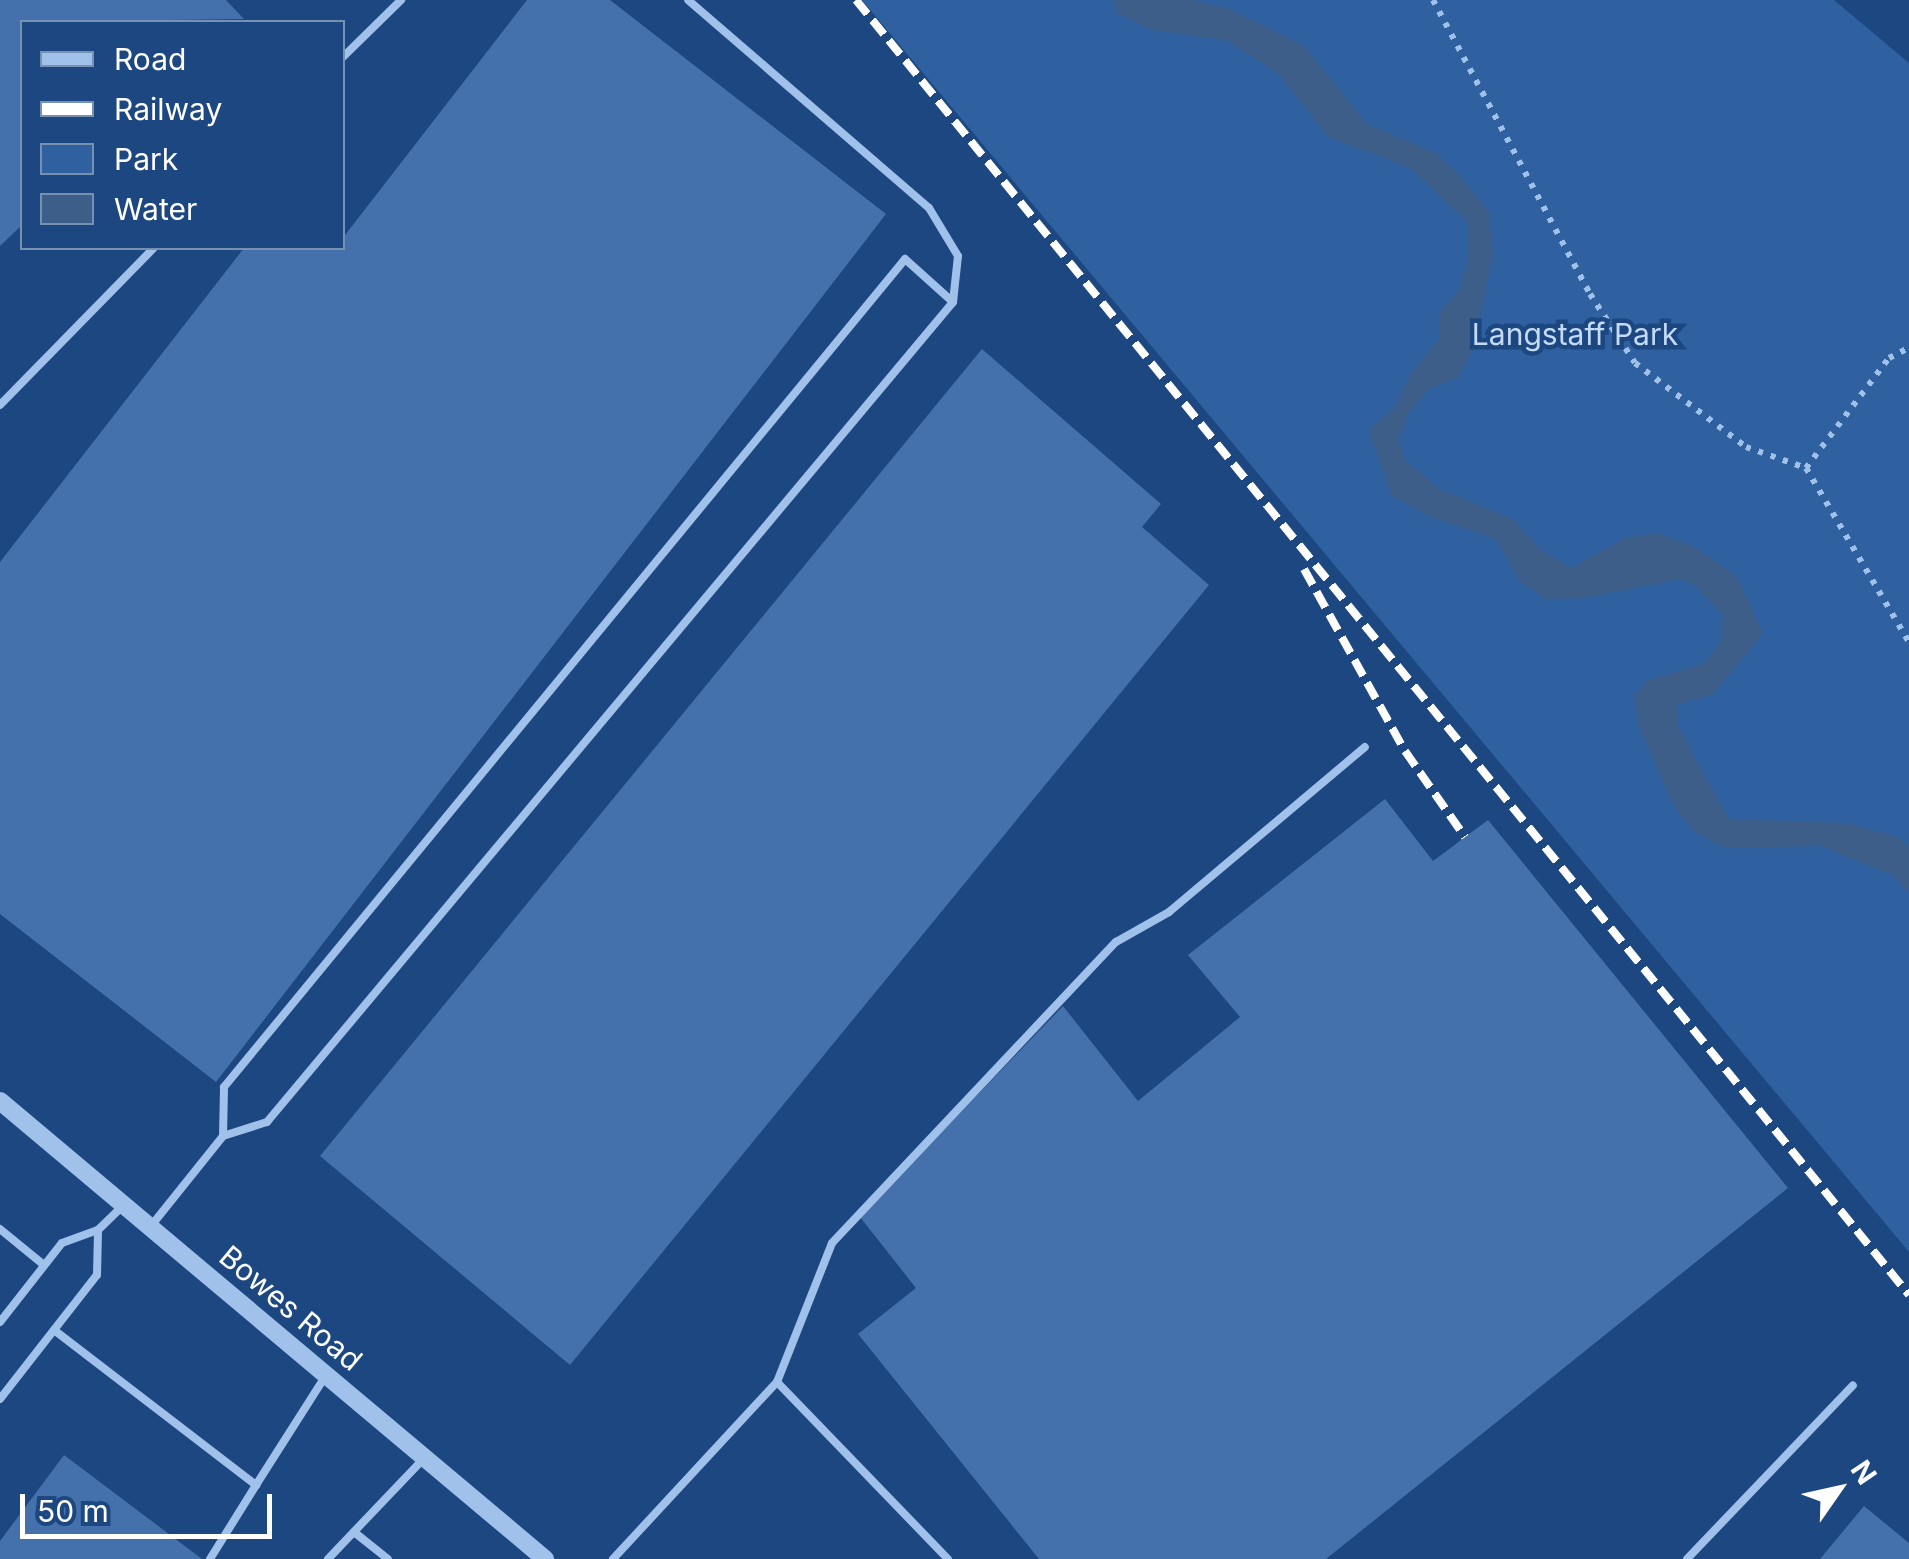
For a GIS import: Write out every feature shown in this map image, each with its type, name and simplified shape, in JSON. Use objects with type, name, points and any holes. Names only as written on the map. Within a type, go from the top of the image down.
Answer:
[{"type":"street","name":"Bowes Road","points":[[0,1100],[545,1559]]},
{"type":"lane","points":[[345,55],[401,0]]},
{"type":"lane","points":[[150,1226],[223,1136],[267,1122],[953,302],[958,256],[929,208],[688,0]]},
{"type":"lane","points":[[0,405],[152,250]]},
{"type":"lane","points":[[223,1136],[224,1087],[905,259],[953,302]]},
{"type":"lane","points":[[613,1559],[777,1382],[832,1243],[1116,942],[1168,912],[1365,747]]},
{"type":"lane","points":[[0,1322],[62,1243],[98,1230],[124,1205]]},
{"type":"lane","points":[[0,1229],[44,1266]]},
{"type":"lane","points":[[0,1398],[97,1275],[98,1230]]},
{"type":"lane","points":[[54,1330],[256,1485]]},
{"type":"lane","points":[[210,1559],[326,1375]]},
{"type":"lane","points":[[777,1382],[948,1559]]},
{"type":"lane","points":[[1687,1559],[1853,1385]]},
{"type":"lane","points":[[328,1559],[425,1458]]},
{"type":"lane","points":[[354,1532],[388,1559]]},
{"type":"path","points":[[1433,0],[1590,294],[1635,363],[1746,448],[1806,468],[1909,642]]},
{"type":"path","points":[[1806,468],[1889,358],[1909,348]]},
{"type":"green space","name":"Langstaff Park","points":[[862,0],[1834,0],[1909,63],[1909,1252]]},
{"type":"water","points":[[1113,0],[1193,0],[1227,8],[1304,46],[1367,124],[1436,153],[1456,172],[1489,212],[1493,254],[1473,350],[1457,378],[1429,389],[1408,414],[1399,440],[1405,460],[1438,488],[1511,518],[1540,549],[1571,568],[1625,538],[1657,533],[1693,546],[1737,577],[1763,633],[1712,695],[1676,705],[1678,725],[1696,760],[1729,819],[1846,823],[1898,837],[1909,847],[1909,892],[1894,876],[1821,846],[1725,848],[1696,833],[1675,808],[1639,727],[1634,696],[1648,680],[1703,664],[1720,643],[1723,615],[1694,585],[1680,579],[1585,598],[1546,599],[1520,581],[1496,539],[1430,517],[1391,495],[1369,430],[1395,407],[1411,373],[1440,338],[1440,312],[1459,291],[1467,264],[1467,222],[1412,169],[1329,137],[1280,76],[1258,60],[1225,40],[1151,30],[1118,13]]},
{"type":"building","points":[[0,0],[226,0],[244,19],[20,20],[20,227],[0,246]]},
{"type":"building","points":[[527,0],[610,0],[886,214],[216,1082],[0,914],[0,562],[242,250],[345,250],[345,235]]},
{"type":"building","points":[[982,349],[1161,504],[1142,527],[1209,585],[570,1365],[320,1156]]},
{"type":"building","points":[[1385,799],[1433,861],[1488,820],[1788,1188],[1326,1559],[1039,1559],[858,1334],[916,1288],[860,1217],[1063,1006],[1138,1101],[1240,1017],[1188,955]]},
{"type":"building","points":[[64,1455],[202,1559],[0,1559],[0,1541]]},
{"type":"building","points":[[1864,1506],[1909,1543],[1909,1559],[1820,1559]]},
{"type":"railway","points":[[856,0],[1909,1295]]},
{"type":"railway","points":[[1304,569],[1405,751],[1465,837]]}]
